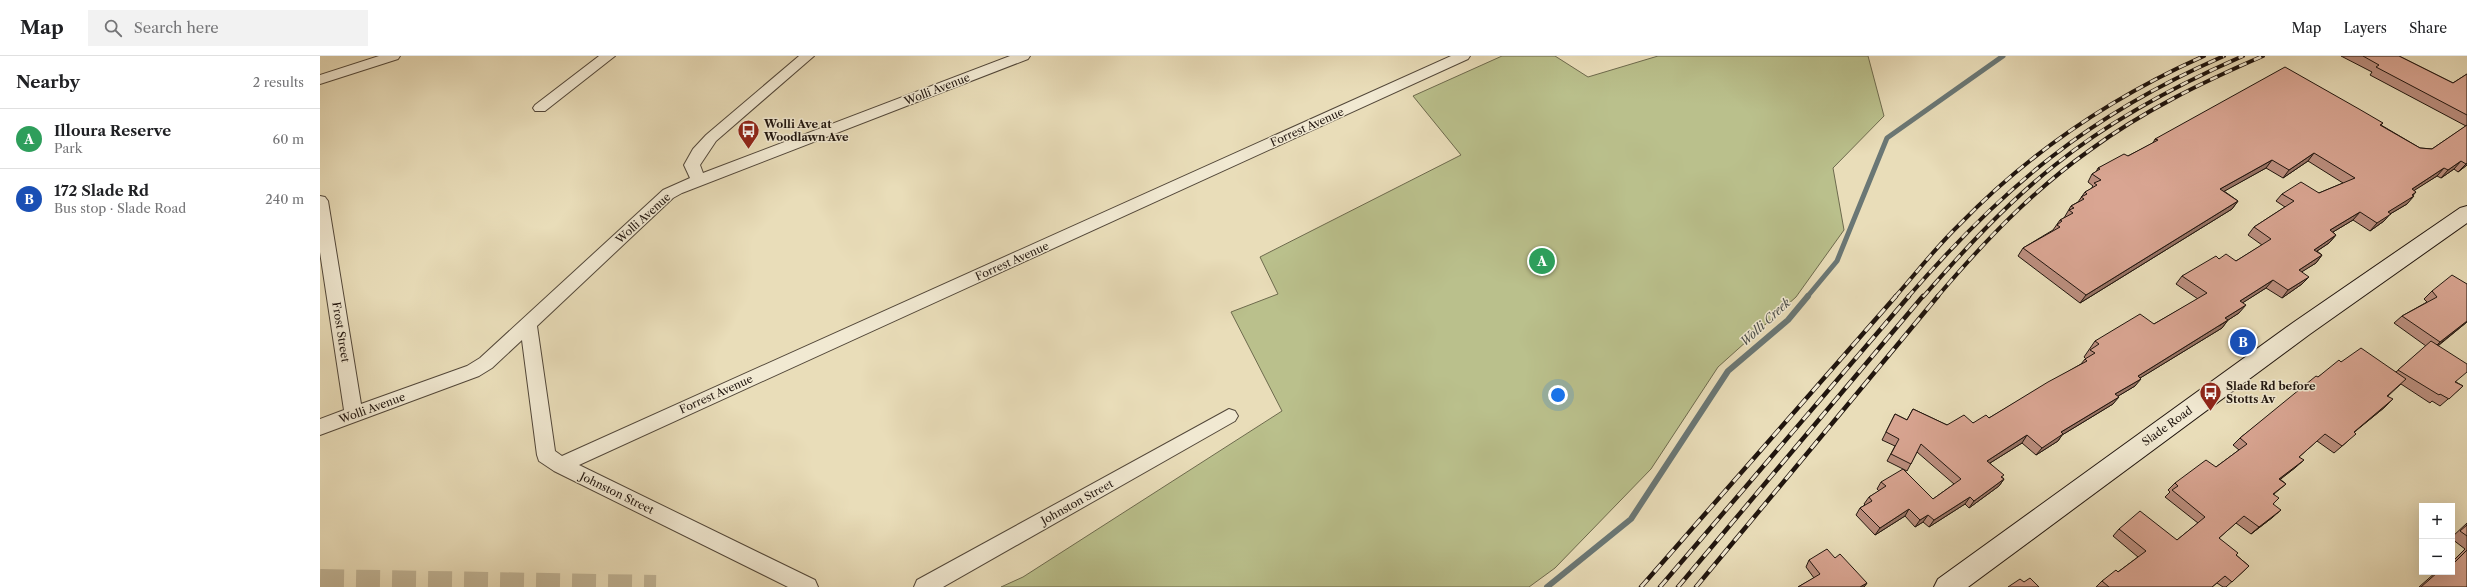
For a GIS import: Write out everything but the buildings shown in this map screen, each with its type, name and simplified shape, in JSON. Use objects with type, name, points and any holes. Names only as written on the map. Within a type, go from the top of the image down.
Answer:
[{"type":"main road","name":"Slade Road","points":[[1947,587],[2302,328],[2467,213]]},
{"type":"street","points":[[320,80],[393,56]]},
{"type":"street","points":[[540,108],[608,56]]},
{"type":"street","points":[[698,180],[692,165],[698,153],[711,138],[807,56]]},
{"type":"street","name":"Wolli Avenue","points":[[320,427],[473,371],[496,355],[528,323],[668,194],[698,180],[1023,56]]},
{"type":"street","name":"Forrest Avenue","points":[[561,465],[1463,56]]},
{"type":"street","name":"Frost Street","points":[[320,201],[354,414]]},
{"type":"street","name":"Johnston Street","points":[[528,323],[546,454],[561,465],[808,587]]},
{"type":"street","name":"Johnston Street","points":[[924,587],[1229,416]]},
{"type":"green space","points":[[1502,56],[1555,56],[1588,77],[1658,56],[1868,56],[1884,116],[1833,168],[1844,230],[1796,297],[1718,367],[1651,469],[1555,568],[1529,587],[1001,587],[1023,577],[1282,411],[1231,312],[1278,294],[1260,257],[1461,155],[1413,96]]},
{"type":"waterway","name":"Wolli Creek","points":[[1807,297],[1837,261],[1887,138],[2003,56]]},
{"type":"waterway","name":"Wolli Creek","points":[[1547,587],[1631,519],[1728,371],[1788,320],[1808,296]]},
{"type":"tunnel","points":[[320,581],[656,587]]},
{"type":"railway","points":[[1895,297],[1935,250],[1960,224],[2015,173],[2044,150],[2074,128],[2137,89],[2204,56]]},
{"type":"railway","points":[[1908,297],[1979,221],[2051,157],[2090,129],[2131,103],[2224,56]]},
{"type":"railway","points":[[1923,297],[1970,245],[2019,195],[2077,148],[2146,104],[2243,56]]},
{"type":"railway","points":[[1937,297],[1972,257],[2028,200],[2090,150],[2110,136],[2174,98],[2263,56]]},
{"type":"railway","points":[[1641,587],[1896,296]]},
{"type":"railway","points":[[1660,587],[1909,296]]},
{"type":"railway","points":[[1678,587],[1923,296]]},
{"type":"railway","points":[[1696,587],[1938,296]]},
{"type":"place","name":"Wolli Ave at Woodlawn Ave","points":[[748,150]]},
{"type":"place","name":"Illoura Reserve","points":[[1542,261]]},
{"type":"place","name":"172 Slade Rd","points":[[2243,342]]},
{"type":"place","name":"Slade Rd before Stotts Av","points":[[2211,412]]}]
